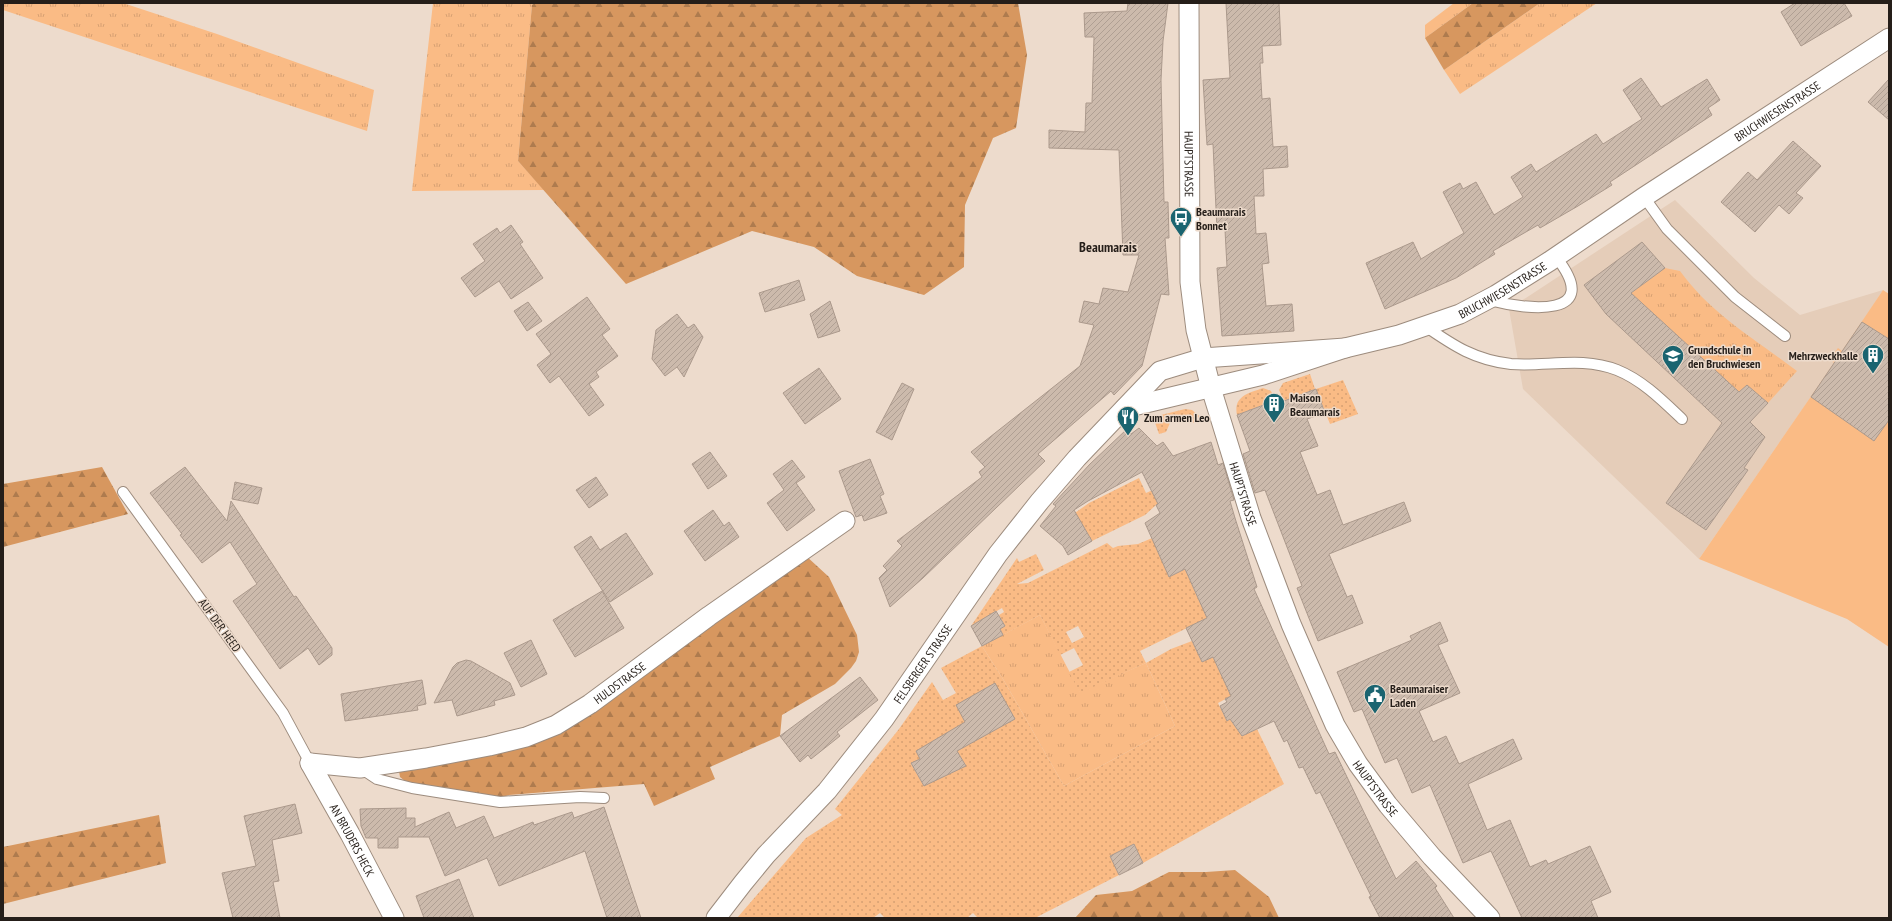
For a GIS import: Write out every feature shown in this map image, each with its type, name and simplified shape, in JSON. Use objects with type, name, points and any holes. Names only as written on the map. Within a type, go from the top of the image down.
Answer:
[{"type":"street","name":"HAUPTSTRASSE","points":[[1188,3],[1190,282],[1196,330],[1203,358],[1251,518],[1291,624],[1336,725],[1358,764],[1388,805],[1432,857],[1490,918]]},
{"type":"street","name":"BRUCHWIESENSTRASSE","points":[[1211,388],[1263,375],[1345,348],[1425,326],[1460,314],[1488,299],[1556,257],[1644,197],[1889,38]]},
{"type":"street","name":"BRUCHWIESENSTRASSE","points":[[1203,358],[1345,348]]},
{"type":"street","name":"FELSBERGER STRASSE","points":[[716,918],[743,883],[827,791],[884,719],[998,554],[1040,501],[1077,458],[1160,371],[1203,358]]},
{"type":"street","points":[[1125,408],[1211,388]]},
{"type":"street","name":"HULDSTRASSE","points":[[310,763],[360,768],[489,746],[526,737],[556,724],[590,704],[709,616],[845,521]]},
{"type":"street","name":"AN BRUDERS HECK","points":[[310,763],[350,834],[394,918]]},
{"type":"lane","points":[[1644,197],[1667,229],[1735,297],[1786,336]]},
{"type":"lane","points":[[1488,299],[1508,304],[1542,308],[1556,306],[1566,301],[1572,294],[1572,281],[1556,257]]},
{"type":"lane","points":[[1425,326],[1459,349],[1490,360],[1512,364],[1582,362],[1616,370],[1652,390],[1682,420]]},
{"type":"lane","name":"AUF DER HEED","points":[[123,492],[283,714],[310,763]]},
{"type":"lane","name":"HULDSTRASSE","points":[[360,768],[377,779],[406,786],[500,802],[580,797],[604,798]]},
{"type":"shaded area","name":"Grundschule in den Bruchwiesen","points":[[1675,200],[1754,278],[1800,315],[1883,290],[1843,351],[1830,360],[1835,362],[1699,559],[1523,389],[1509,309]]},
{"type":"green space","points":[[3,3],[123,3],[217,34],[374,90],[367,131],[3,10]]},
{"type":"green space","points":[[433,3],[535,3],[532,5],[518,161],[544,190],[412,191]]},
{"type":"green space","points":[[535,3],[1018,3],[1027,55],[1016,128],[993,138],[965,205],[964,267],[924,295],[857,276],[814,247],[752,231],[626,284],[518,161],[532,5]]},
{"type":"green space","points":[[1454,3],[1473,3],[1425,38],[1425,25]]},
{"type":"green space","points":[[1473,3],[1540,3],[1444,70],[1425,38]]},
{"type":"green space","points":[[1540,3],[1597,3],[1460,94],[1444,70]]},
{"type":"green space","points":[[1665,268],[1680,271],[1705,300],[1734,325],[1797,371],[1768,403],[1747,385],[1739,392],[1631,293]]},
{"type":"green space","points":[[1883,290],[1889,294],[1889,647],[1847,619],[1699,559],[1834,363],[1830,359],[1838,348],[1842,351]]},
{"type":"green space","points":[[1310,374],[1315,389],[1284,401],[1279,390],[1283,383]]},
{"type":"green space","points":[[1343,380],[1358,414],[1330,424],[1316,389]]},
{"type":"green space","points":[[1263,388],[1271,391],[1275,400],[1237,415],[1237,403],[1240,399],[1243,396]]},
{"type":"green space","points":[[1185,409],[1192,410],[1204,420],[1194,423],[1182,417],[1170,423],[1166,432],[1159,434],[1153,417]]},
{"type":"green space","points":[[102,467],[128,514],[3,547],[3,484]]},
{"type":"green space","points":[[1139,478],[1146,493],[1155,489],[1161,502],[1145,515],[1092,541],[1078,518],[1072,515],[1089,503]]},
{"type":"green space","points":[[1164,533],[1161,558],[1169,577],[1185,569],[1201,605],[1227,596],[1232,606],[1140,651],[1146,663],[1080,693],[1069,672],[1083,665],[1074,648],[1060,655],[1040,615],[1003,635],[1000,629],[1005,626],[999,615],[1004,612],[1002,608],[971,626],[1017,558],[1019,562],[1036,554],[1044,570],[1017,584],[1028,583],[1107,543],[1113,548],[1138,544]],"holes":[[[1078,626],[1084,637],[1072,643],[1066,632]]]},
{"type":"green space","points":[[805,555],[829,577],[857,635],[859,652],[856,661],[835,684],[782,715],[780,736],[710,767],[715,779],[654,806],[644,784],[509,795],[500,798],[406,782],[400,777],[399,771],[529,744]]},
{"type":"green space","points":[[1040,615],[1080,692],[1146,663],[1175,726],[1064,786],[1003,679],[982,646]]},
{"type":"green space","points":[[1192,641],[1202,662],[1213,657],[1222,677],[1230,685],[1235,694],[1218,703],[1227,721],[1230,719],[1242,736],[1257,729],[1284,784],[1143,863],[1134,844],[1110,856],[1119,875],[1035,918],[978,918],[973,913],[967,918],[885,918],[880,913],[873,918],[737,918],[806,838],[842,815],[835,809],[899,729],[932,682],[943,700],[956,693],[941,668],[982,646],[1003,679],[1064,786],[1175,726],[1146,663],[1171,649]],"holes":[[[946,734],[924,786],[911,764],[920,759],[916,751]]]},
{"type":"green space","points":[[159,815],[166,863],[3,904],[3,847]]},
{"type":"green space","points":[[1235,870],[1269,897],[1279,918],[1075,918],[1096,895],[1132,891],[1169,872]]},
{"type":"building","points":[[1128,3],[1168,3],[1163,41],[1161,80],[1164,202],[1168,202],[1169,238],[1165,238],[1169,295],[1161,294],[1142,366],[1114,395],[1111,391],[1038,454],[1045,461],[923,578],[890,607],[879,578],[887,570],[883,566],[902,546],[897,541],[982,477],[979,472],[985,467],[971,452],[1080,366],[1094,325],[1079,322],[1084,301],[1099,304],[1103,288],[1128,292],[1139,255],[1123,255],[1119,150],[1049,148],[1049,130],[1085,132],[1086,103],[1092,103],[1094,37],[1085,37],[1084,13],[1127,11]]},
{"type":"building","points":[[1226,3],[1279,3],[1281,45],[1262,46],[1263,63],[1260,63],[1262,99],[1270,98],[1273,147],[1287,146],[1288,167],[1263,169],[1264,196],[1254,196],[1256,234],[1266,233],[1269,263],[1262,264],[1266,306],[1292,304],[1294,331],[1222,336],[1217,268],[1227,267],[1225,230],[1217,230],[1213,144],[1207,145],[1203,80],[1230,78]]},
{"type":"building","points":[[1795,3],[1844,3],[1852,16],[1801,46],[1781,12]]},
{"type":"building","points":[[1641,78],[1661,107],[1707,79],[1720,100],[1708,108],[1712,115],[1610,182],[1612,185],[1540,228],[1538,225],[1493,251],[1495,254],[1456,278],[1385,309],[1366,263],[1413,242],[1421,259],[1464,233],[1443,192],[1460,183],[1463,189],[1476,182],[1494,215],[1523,197],[1511,177],[1531,164],[1536,172],[1596,134],[1603,144],[1642,119],[1623,90]]},
{"type":"building","points":[[1889,79],[1889,120],[1868,102]]},
{"type":"building","points":[[1793,141],[1821,166],[1796,193],[1803,198],[1789,214],[1779,205],[1755,232],[1721,202],[1748,172],[1757,180]]},
{"type":"building","points":[[511,225],[523,242],[520,244],[543,278],[511,299],[499,281],[475,297],[461,278],[485,261],[473,244],[497,228],[500,233]]},
{"type":"building","points":[[1642,242],[1665,268],[1631,293],[1739,392],[1747,385],[1768,403],[1750,422],[1765,437],[1744,468],[1748,470],[1706,530],[1666,503],[1722,423],[1606,314],[1584,285]]},
{"type":"building","points":[[799,280],[805,300],[765,312],[759,293]]},
{"type":"building","points":[[587,297],[610,329],[602,335],[618,356],[596,372],[599,377],[589,384],[604,405],[589,416],[559,376],[550,383],[537,365],[551,354],[536,334]]},
{"type":"building","points":[[830,301],[840,331],[818,338],[810,314]]},
{"type":"building","points":[[528,302],[542,321],[527,331],[514,311]]},
{"type":"building","points":[[677,314],[688,328],[694,324],[703,337],[684,377],[677,367],[665,376],[652,359],[656,330]]},
{"type":"building","points":[[1862,322],[1889,339],[1889,420],[1874,441],[1811,397]]},
{"type":"building","points":[[819,368],[841,399],[805,424],[783,393]]},
{"type":"building","points":[[902,383],[914,389],[892,440],[876,432]]},
{"type":"building","points":[[1316,389],[1325,413],[1307,419],[1318,446],[1300,452],[1317,495],[1330,490],[1343,525],[1404,502],[1411,521],[1329,554],[1347,597],[1352,595],[1363,623],[1318,641],[1297,588],[1302,586],[1265,490],[1255,493],[1243,454],[1250,451],[1237,415],[1282,398],[1284,401]]},
{"type":"building","points":[[1139,428],[1157,446],[1163,442],[1173,456],[1211,442],[1218,465],[1223,463],[1234,500],[1230,501],[1257,587],[1254,589],[1329,754],[1335,752],[1396,879],[1416,861],[1437,886],[1435,888],[1454,918],[1380,918],[1369,897],[1371,896],[1320,792],[1316,794],[1303,767],[1299,768],[1287,740],[1284,742],[1274,721],[1242,736],[1230,719],[1227,721],[1220,706],[1227,702],[1225,699],[1231,696],[1213,657],[1202,662],[1186,628],[1207,618],[1185,569],[1169,577],[1145,523],[1160,513],[1156,505],[1158,504],[1142,472],[1074,510],[1092,541],[1068,555],[1063,546],[1040,526],[1056,506],[1053,504],[1090,464],[1127,429],[1131,434]]},
{"type":"building","points":[[710,452],[727,476],[708,489],[692,464]]},
{"type":"building","points":[[870,459],[884,494],[880,496],[887,513],[864,521],[862,515],[856,517],[839,471]]},
{"type":"building","points":[[792,460],[805,477],[796,483],[815,510],[787,531],[767,503],[784,490],[773,474]]},
{"type":"building","points":[[185,467],[227,521],[231,501],[294,597],[296,596],[332,648],[332,655],[319,665],[308,648],[280,669],[233,601],[257,584],[230,542],[202,563],[180,535],[182,534],[150,493]]},
{"type":"building","points":[[596,477],[608,495],[589,508],[576,490]]},
{"type":"building","points":[[235,482],[262,488],[258,504],[232,499]]},
{"type":"building","points":[[713,510],[724,526],[729,522],[739,537],[705,561],[684,531]]},
{"type":"building","points":[[626,533],[653,574],[610,602],[574,547],[591,536],[600,550]]},
{"type":"building","points":[[602,591],[624,628],[575,657],[553,620]]},
{"type":"building","points":[[996,611],[1005,626],[1000,629],[1003,635],[982,646],[971,626]]},
{"type":"building","points":[[1440,622],[1448,641],[1438,645],[1460,693],[1419,711],[1433,742],[1446,736],[1459,764],[1513,739],[1522,759],[1468,784],[1487,830],[1510,820],[1530,867],[1546,860],[1548,864],[1590,846],[1611,892],[1591,901],[1598,918],[1522,918],[1491,851],[1463,863],[1430,785],[1412,793],[1397,758],[1385,763],[1362,709],[1354,712],[1337,672],[1412,640],[1410,636]]},
{"type":"building","points":[[531,640],[547,674],[521,687],[504,653]]},
{"type":"building","points":[[466,660],[471,661],[510,683],[515,695],[494,701],[495,705],[457,716],[452,700],[434,703],[453,667],[457,663]]},
{"type":"building","points":[[860,677],[878,700],[837,732],[840,736],[811,759],[808,755],[800,762],[780,736]]},
{"type":"building","points":[[422,680],[426,704],[417,706],[418,710],[345,721],[341,694]]},
{"type":"building","points":[[995,683],[1015,719],[957,751],[966,766],[924,786],[911,763],[920,759],[916,751],[965,722],[956,705]]},
{"type":"building","points":[[295,804],[302,833],[272,840],[279,881],[273,882],[280,918],[233,918],[222,873],[256,866],[244,816]]},
{"type":"building","points":[[604,807],[641,918],[607,918],[585,851],[499,886],[487,858],[445,876],[429,837],[398,837],[398,848],[378,848],[378,838],[366,838],[361,826],[360,809],[406,808],[406,818],[415,818],[415,827],[449,812],[456,828],[484,816],[494,838],[533,822],[534,825],[572,812],[574,818]]},
{"type":"building","points":[[1134,844],[1143,863],[1119,875],[1110,856]]},
{"type":"building","points":[[459,879],[474,918],[424,918],[416,896]]},
{"type":"place","name":"Beaumarais Bonnet","points":[[1181,238]]},
{"type":"place","name":"Mehrzweckhalle","points":[[1873,374]]},
{"type":"place","name":"Grundschule in den Bruchwiesen","points":[[1673,376]]},
{"type":"place","name":"Maison Beaumarais","points":[[1274,424]]},
{"type":"place","name":"Zum armen Leo","points":[[1128,436]]},
{"type":"place","name":"Beaumaraiser Laden","points":[[1375,714]]},
{"type":"district","name":"Beaumarais","points":[[1108,247]]}]
